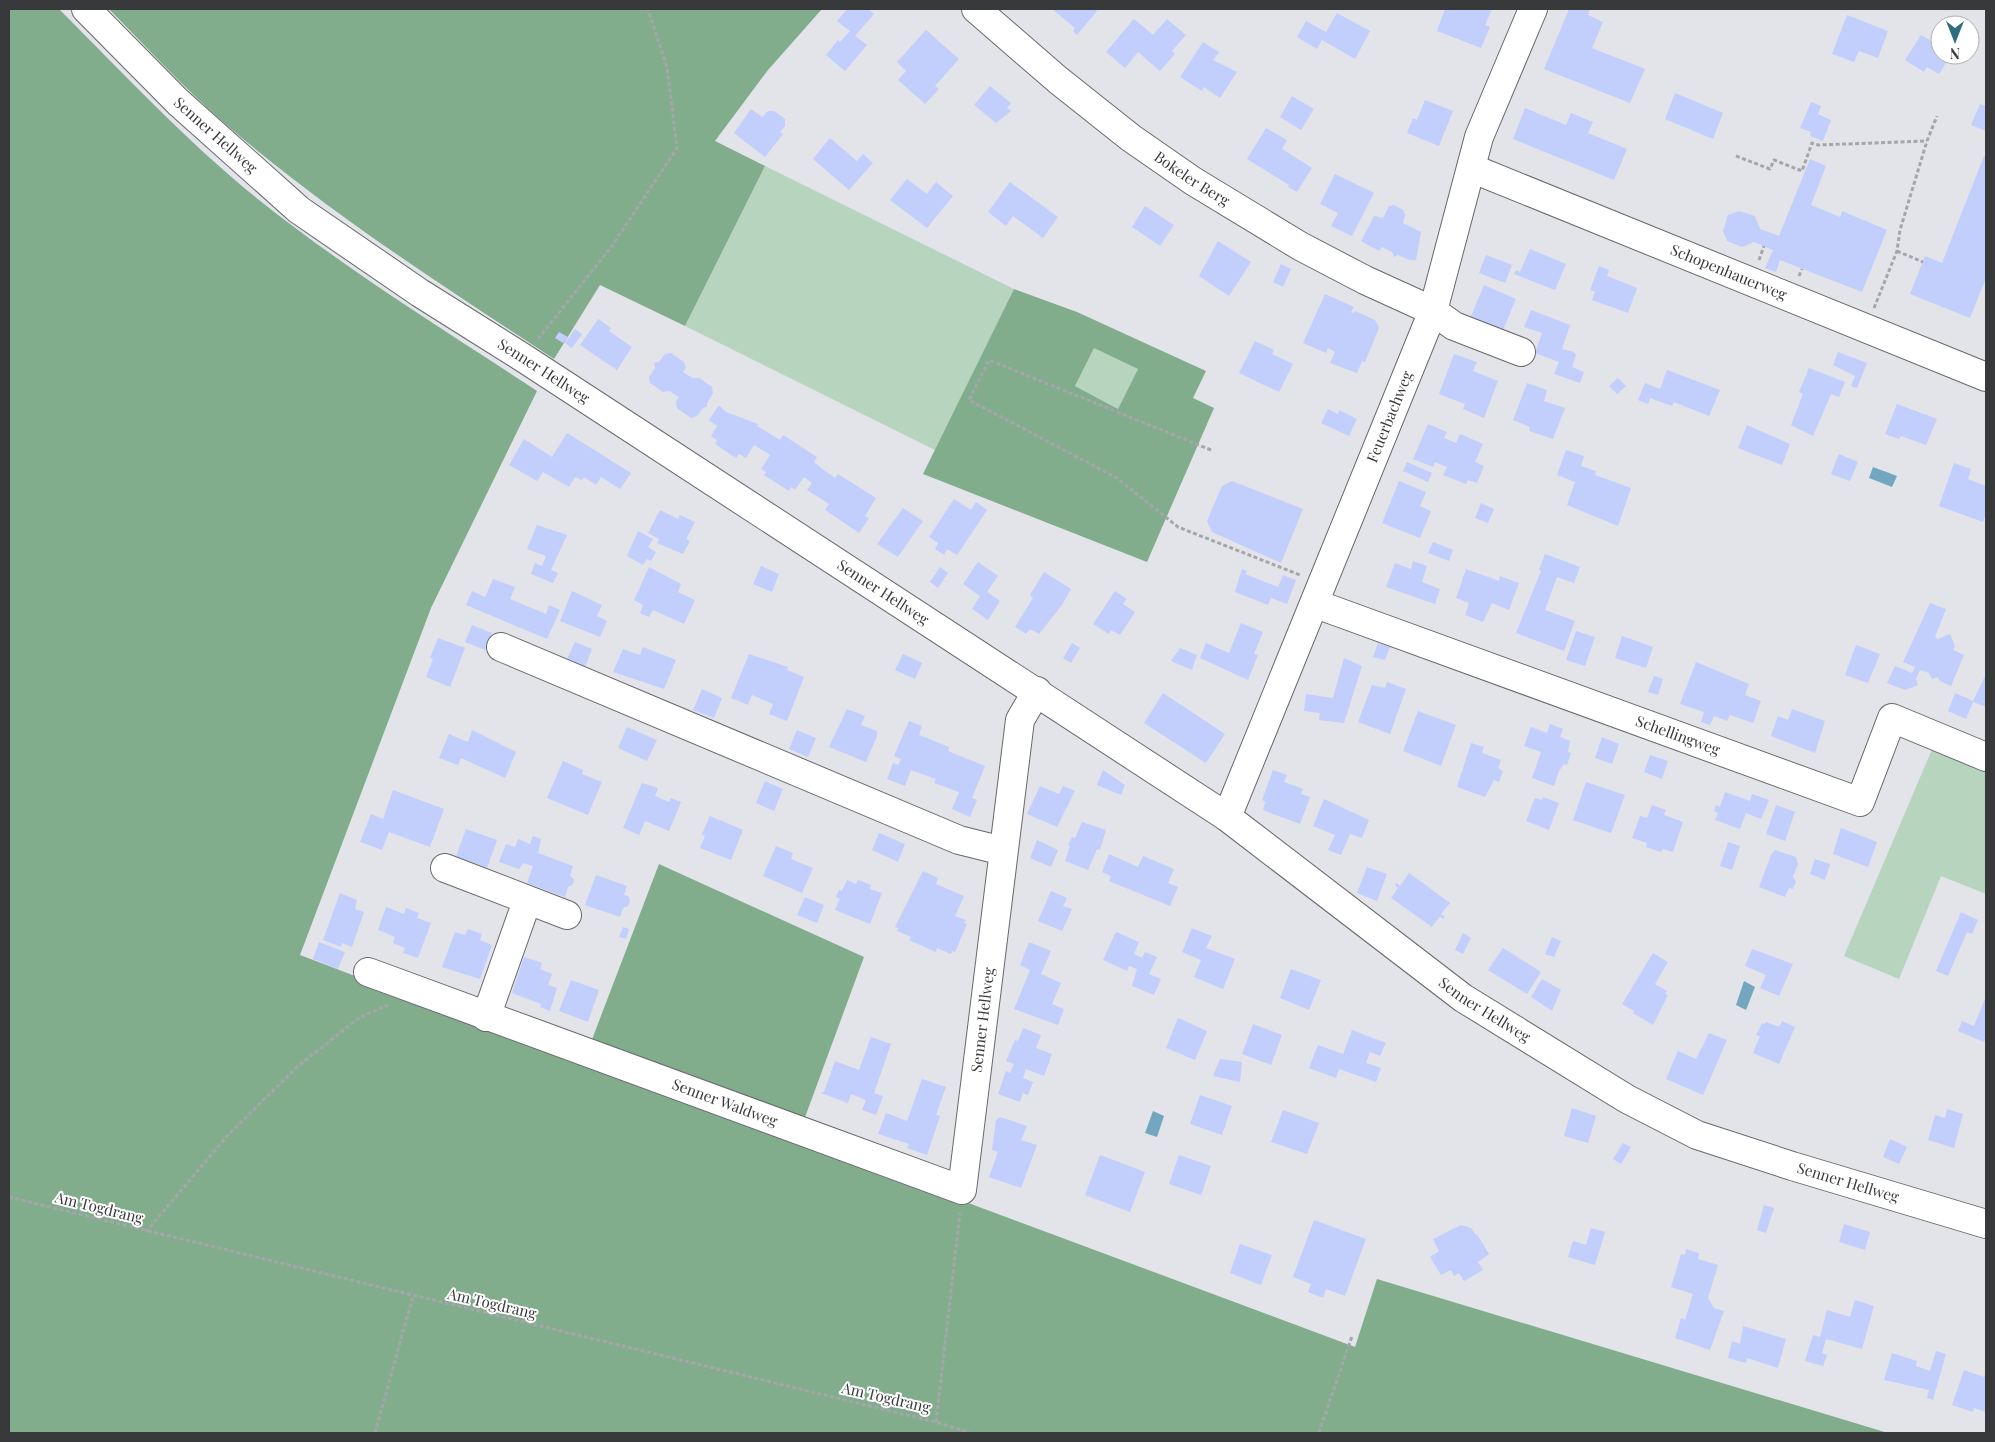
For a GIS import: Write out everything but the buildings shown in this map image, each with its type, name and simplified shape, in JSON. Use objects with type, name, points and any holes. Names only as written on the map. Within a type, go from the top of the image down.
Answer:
[{"type":"street","name":"Senner Hellweg","points":[[86,9],[178,102],[299,210],[420,293],[1037,691],[1227,817],[1463,998],[1627,1099],[1697,1135],[1792,1166],[1986,1224]]},
{"type":"street","name":"Bokeler Berg","points":[[976,9],[1007,38],[1065,86],[1132,138],[1193,181],[1300,246],[1365,280],[1434,311],[1454,326],[1521,352]]},
{"type":"street","name":"Feuerbachweg","points":[[1227,817],[1320,594],[1434,311],[1471,168],[1493,102],[1533,9]]},
{"type":"street","name":"Schopenhauerweg","points":[[1471,168],[1986,377]]},
{"type":"street","name":"Schellingweg","points":[[1320,594],[1860,802],[1892,718],[1986,757]]},
{"type":"street","points":[[501,647],[959,840],[1003,851]]},
{"type":"street","name":"Senner Hellweg","points":[[962,1190],[1020,720],[1037,691]]},
{"type":"street","points":[[445,868],[567,915]]},
{"type":"street","points":[[486,1017],[527,901]]},
{"type":"street","name":"Senner Waldweg","points":[[368,972],[486,1017],[962,1190]]},
{"type":"path","points":[[525,359],[546,325],[612,246],[677,148],[667,67],[648,9]]},
{"type":"path","points":[[1866,328],[1897,251],[1900,230],[1927,141],[1937,116]]},
{"type":"path","points":[[1736,156],[1770,169],[1774,160],[1803,172],[1812,142],[1818,145],[1927,141]]},
{"type":"path","points":[[1897,251],[1923,262]]},
{"type":"path","points":[[1211,450],[989,360],[970,400],[1117,478],[1178,527],[1320,594]]},
{"type":"path","points":[[146,1232],[227,1136],[297,1067],[360,1017],[420,992]]},
{"type":"path","points":[[936,1422],[962,1190]]},
{"type":"path","name":"Am Togdrang","points":[[9,1197],[146,1232],[246,1253],[413,1296],[936,1422],[970,1433]]},
{"type":"path","points":[[375,1433],[413,1296]]},
{"type":"path","points":[[1319,1433],[1352,1336]]},
{"type":"green space","points":[[9,9],[59,9],[181,131],[259,200],[326,251],[537,391],[431,608],[300,955],[583,1063],[659,864],[864,957],[797,1139],[1355,1347],[1377,1279],[1888,1433],[9,1433]]},
{"type":"green space","points":[[109,9],[822,9],[768,70],[715,141],[765,166],[685,326],[600,285],[554,359],[398,255],[322,201],[248,143],[211,112]]},
{"type":"green space","points":[[765,166],[1014,289],[935,450],[685,326]]},
{"type":"green space","points":[[1014,289],[1077,312],[1206,371],[1193,398],[1214,408],[1147,562],[923,474]],"holes":[[[1094,348],[1138,369],[1118,409],[1075,386]]]},
{"type":"green space","points":[[1094,347],[1138,369],[1118,409],[1075,386]]},
{"type":"green space","points":[[1933,747],[1986,769],[1986,894],[1941,876],[1899,979],[1844,956]]},
{"type":"water","points":[[1873,467],[1897,476],[1892,487],[1869,478]]},
{"type":"water","points":[[1744,981],[1755,987],[1746,1010],[1736,1005]]},
{"type":"water","points":[[1153,1111],[1164,1116],[1157,1137],[1145,1133]]}]
